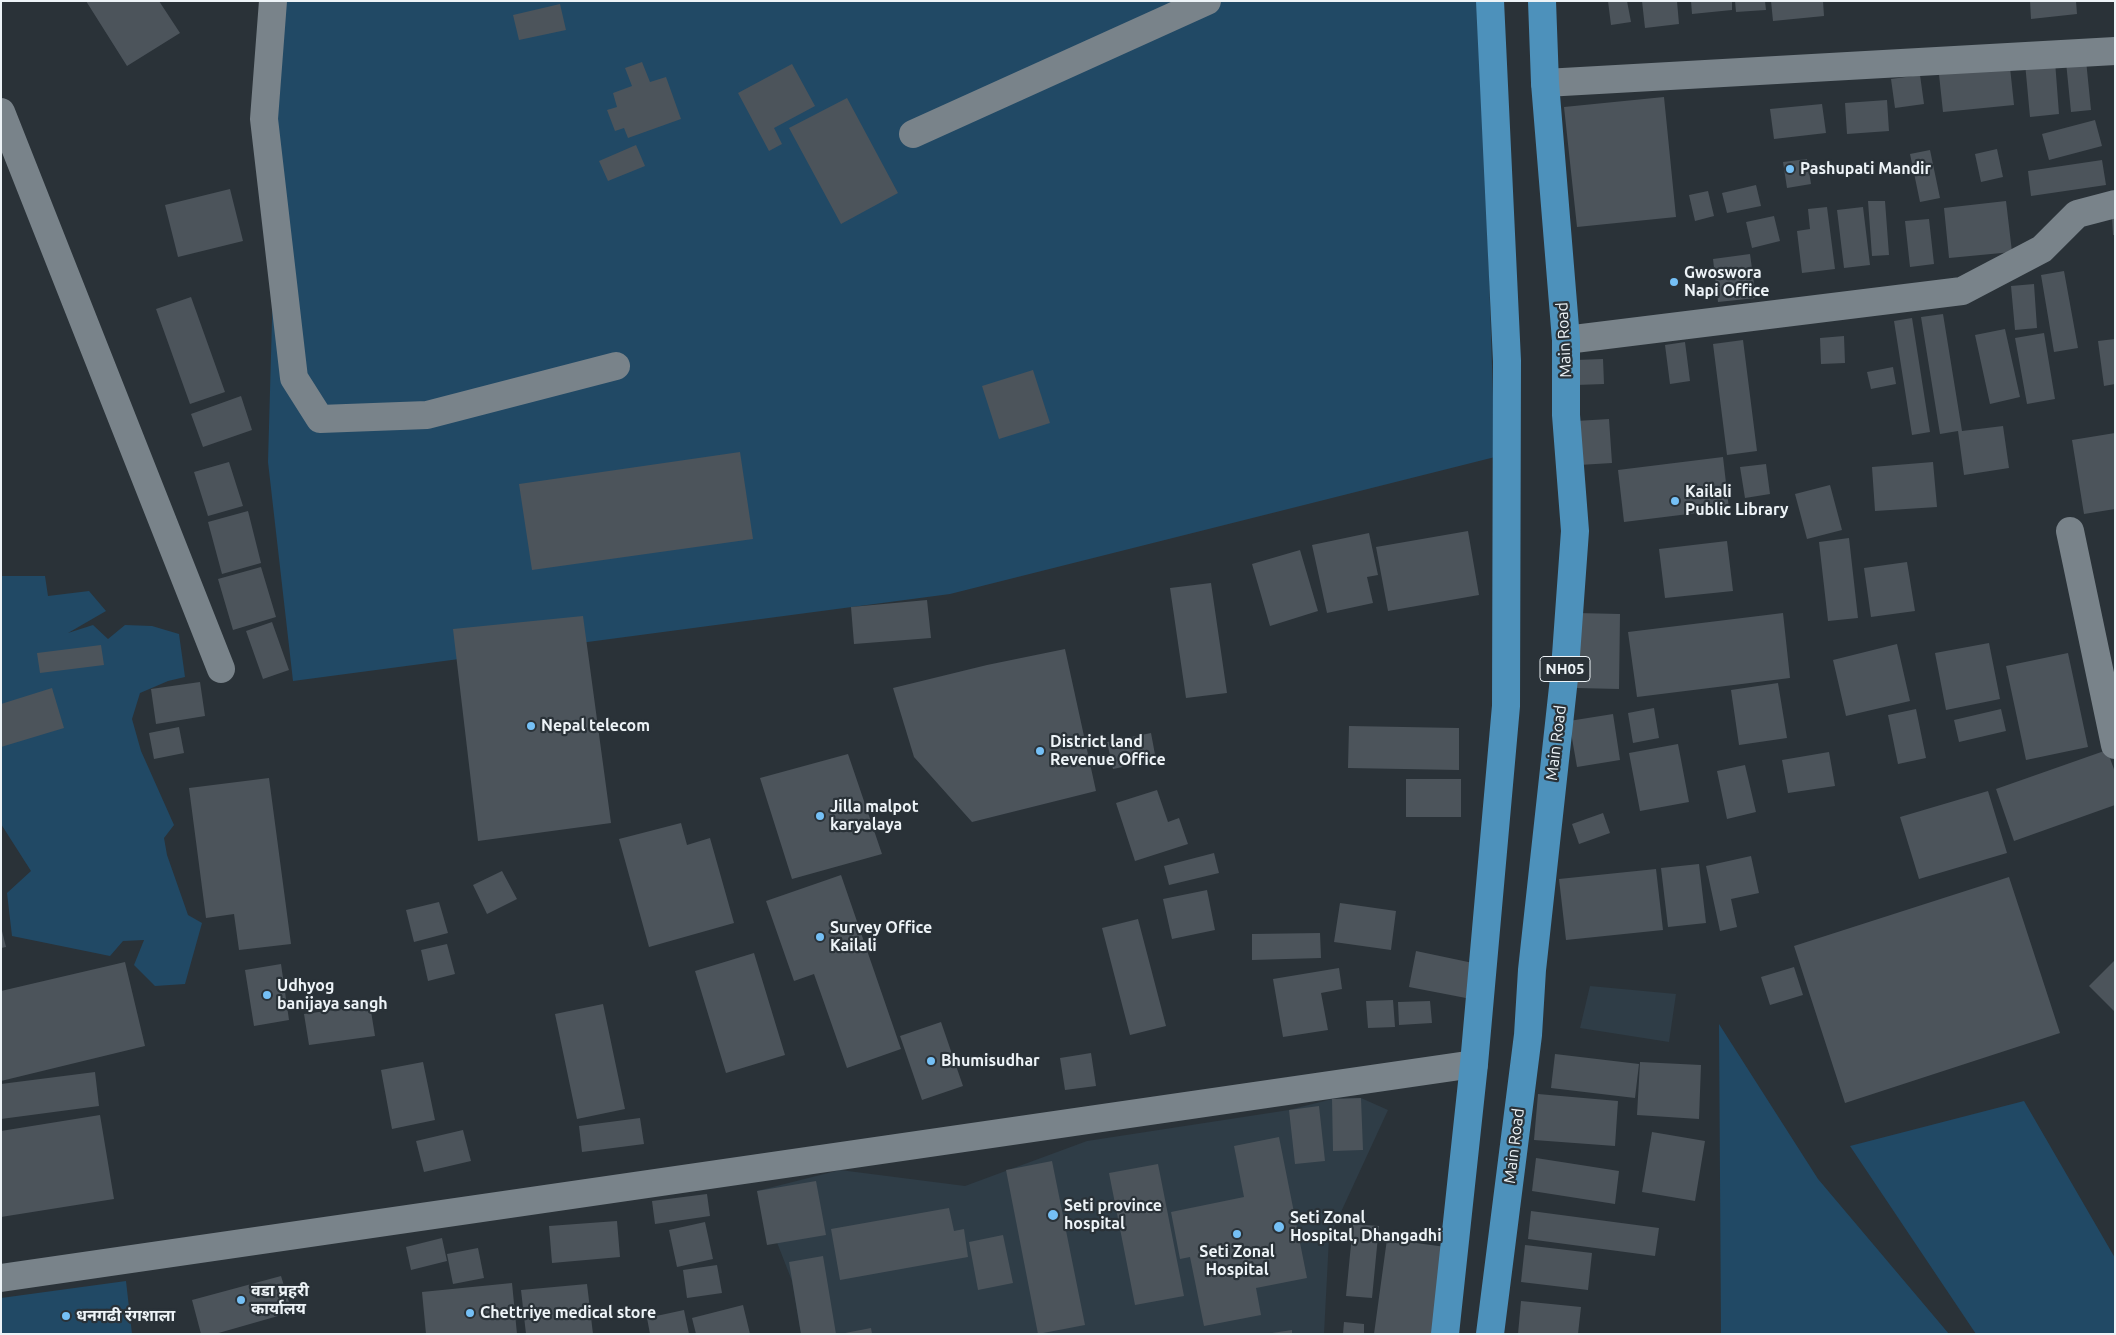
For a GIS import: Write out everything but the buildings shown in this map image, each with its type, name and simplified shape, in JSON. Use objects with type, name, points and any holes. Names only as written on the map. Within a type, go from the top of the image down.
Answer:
[{"type":"main road","points":[[1445,1334],[1474,1064],[1506,706],[1507,361],[1490,1]]},
{"type":"main road","name":"Main Road","points":[[1490,1334],[1528,1036],[1532,970],[1568,629],[1575,531],[1566,415],[1566,340],[1545,83],[1542,1]]},
{"type":"street","points":[[273,1],[264,119],[294,378],[320,419],[427,415],[616,366]]},
{"type":"street","points":[[913,134],[1207,1]]},
{"type":"street","points":[[1545,83],[2115,52]]},
{"type":"street","points":[[1,112],[221,669]]},
{"type":"street","points":[[1566,340],[1962,291],[2042,250],[2077,214],[2115,204]]},
{"type":"street","points":[[2070,531],[2115,745]]},
{"type":"street","points":[[1,1278],[1474,1064]]},
{"type":"shaded area","points":[[281,1],[1480,1],[1495,457],[950,594],[293,681],[268,462]]},
{"type":"shaded area","points":[[1,576],[45,576],[48,596],[89,591],[106,611],[68,633],[93,625],[108,639],[125,625],[152,626],[179,634],[185,677],[168,681],[140,693],[132,719],[141,751],[174,825],[164,838],[167,855],[188,915],[202,923],[185,984],[155,986],[134,965],[144,940],[123,941],[110,956],[12,936],[7,893],[31,871],[1,824]]},
{"type":"shaded area","points":[[1590,986],[1676,994],[1669,1042],[1580,1028]]},
{"type":"shaded area","points":[[1719,1024],[1818,1179],[1949,1334],[1721,1334]]},
{"type":"shaded area","name":"Seti province hospital","points":[[1361,1098],[1388,1110],[1329,1238],[1324,1334],[801,1334],[792,1281],[757,1191],[840,1170],[965,1186],[1087,1141],[1289,1110],[1332,1099]]},
{"type":"shaded area","points":[[2024,1101],[2115,1258],[2115,1334],[1976,1334],[1850,1146]]},
{"type":"shaded area","name":"धनगढी रंगशाला","points":[[126,1281],[132,1334],[1,1334],[1,1298]]},
{"type":"place","name":"Pashupati Mandir","points":[[1790,169]]},
{"type":"place","name":"Gwoswora Napi Office","points":[[1674,282]]},
{"type":"place","name":"Kailali Public Library","points":[[1675,501]]},
{"type":"place","name":"Nepal telecom","points":[[531,726]]},
{"type":"place","name":"District land Revenue Office","points":[[1040,751]]},
{"type":"place","name":"Jilla malpot karyalaya","points":[[820,816]]},
{"type":"place","name":"Survey Office Kailali","points":[[820,937]]},
{"type":"place","name":"Udhyog banijaya sangh","points":[[267,995]]},
{"type":"place","name":"Bhumisudhar","points":[[931,1061]]},
{"type":"place","name":"Seti province hospital","points":[[1053,1215]]},
{"type":"place","name":"Seti Zonal Hospital, Dhangadhi","points":[[1279,1227]]},
{"type":"place","name":"Seti Zonal Hospital","points":[[1237,1234]]},
{"type":"place","name":"वडा प्रहरी कार्यालय","points":[[241,1300]]},
{"type":"place","name":"Chettriye medical store","points":[[470,1313]]},
{"type":"place","name":"धनगढी रंगशाला","points":[[66,1316]]}]
